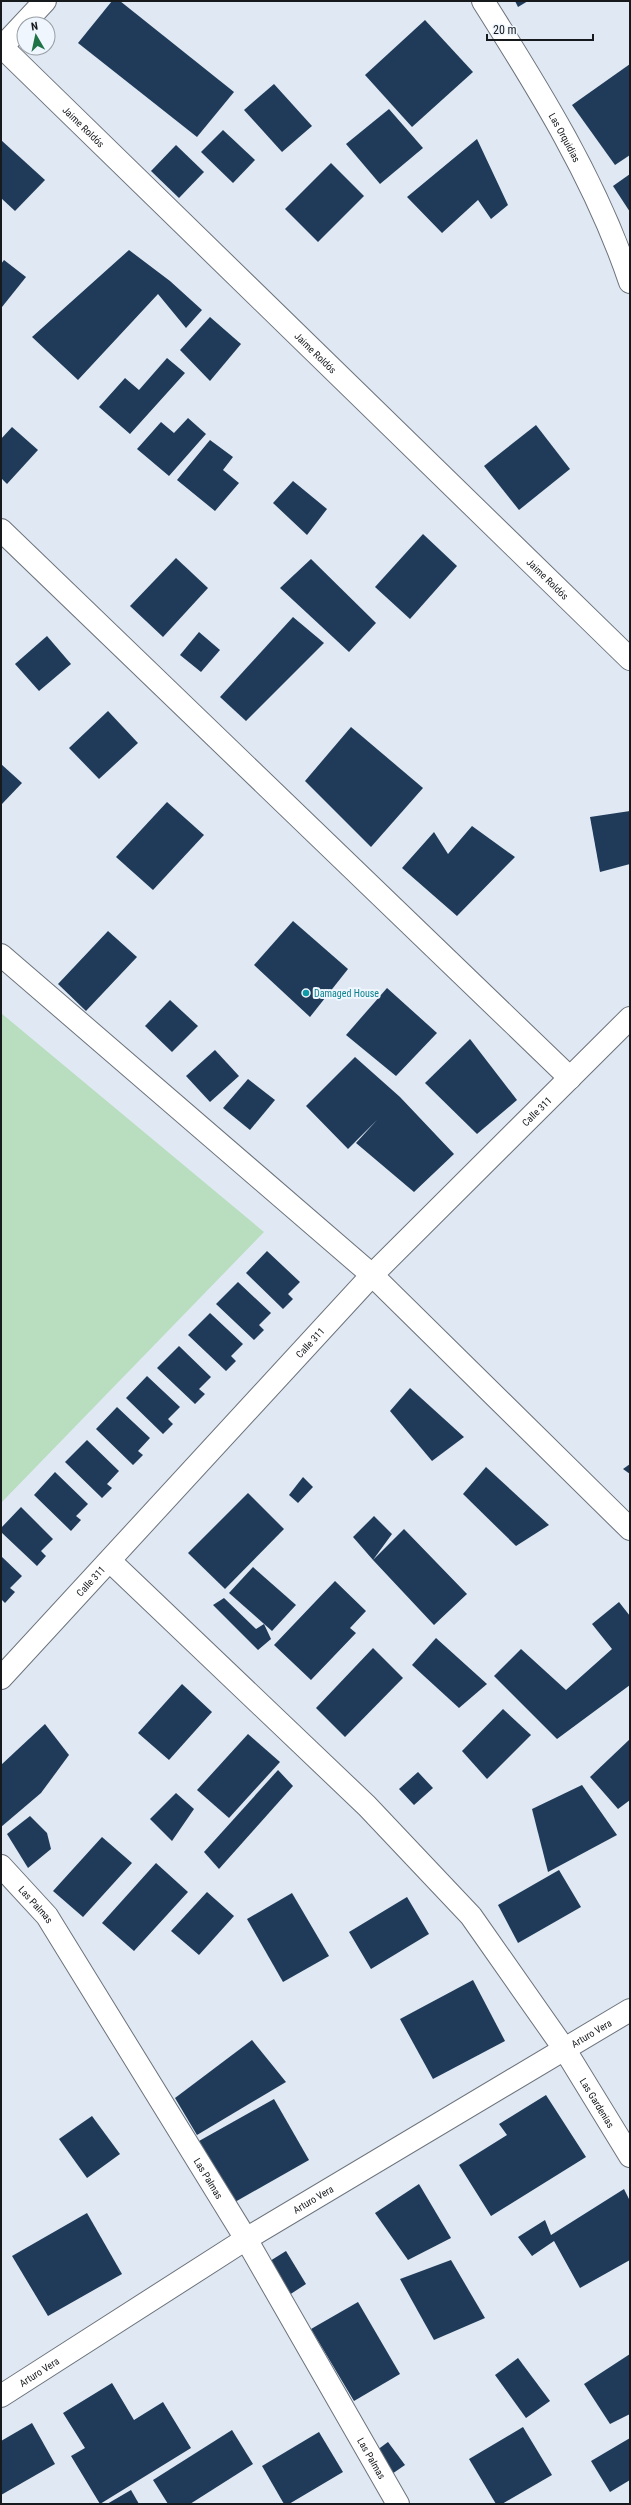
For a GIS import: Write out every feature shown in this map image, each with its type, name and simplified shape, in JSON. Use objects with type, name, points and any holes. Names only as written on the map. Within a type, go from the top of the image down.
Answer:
[{"type":"street","points":[[1,47],[45,1]]},
{"type":"street","name":"Las Orquidias","points":[[483,1],[552,110],[586,177],[618,246],[630,282]]},
{"type":"street","name":"Jaime Roldós","points":[[1,47],[630,659]]},
{"type":"street","points":[[1,530],[570,1078]]},
{"type":"street","points":[[1,955],[372,1275],[630,1529]]},
{"type":"street","name":"Calle 311","points":[[1,1678],[372,1275],[630,1018]]},
{"type":"street","name":"Las Gardenias","points":[[110,1561],[367,1806],[472,1916],[565,2050],[630,2156]]},
{"type":"street","name":"Las Palmas","points":[[1,1866],[47,1916],[246,2239],[398,2504]]},
{"type":"street","name":"Arturo Vera","points":[[1,2396],[246,2239],[630,2010]]},
{"type":"green space","points":[[1,1013],[264,1232],[1,1503]]},
{"type":"building","points":[[112,1],[120,1],[234,92],[197,137],[78,43]]},
{"type":"building","points":[[515,1],[528,1],[518,7]]},
{"type":"building","points":[[425,20],[473,72],[412,127],[365,75]]},
{"type":"building","points":[[630,64],[630,155],[615,165],[572,105]]},
{"type":"building","points":[[274,84],[312,126],[282,152],[244,110]]},
{"type":"building","points":[[389,109],[423,148],[380,184],[346,144]]},
{"type":"building","points":[[223,130],[255,160],[233,183],[201,152]]},
{"type":"building","points":[[477,139],[508,205],[491,219],[478,200],[442,233],[407,197]]},
{"type":"building","points":[[1,140],[45,180],[15,211],[1,198]]},
{"type":"building","points":[[176,145],[204,172],[179,198],[151,171]]},
{"type":"building","points":[[331,163],[364,196],[318,242],[285,209]]},
{"type":"building","points":[[630,174],[630,212],[613,186]]},
{"type":"building","points":[[129,250],[170,281],[202,310],[186,328],[158,294],[78,380],[32,337]]},
{"type":"building","points":[[4,260],[26,277],[2,307],[1,264]]},
{"type":"building","points":[[210,317],[241,344],[210,381],[180,350]]},
{"type":"building","points":[[167,358],[185,373],[130,434],[99,407],[125,378],[139,390]]},
{"type":"building","points":[[188,418],[206,434],[169,476],[137,449],[161,422],[174,433]]},
{"type":"building","points":[[536,425],[570,469],[519,510],[484,466]]},
{"type":"building","points":[[12,427],[38,450],[7,484],[1,478],[1,439]]},
{"type":"building","points":[[210,440],[233,457],[223,470],[239,483],[215,511],[177,480]]},
{"type":"building","points":[[293,481],[327,509],[307,535],[273,503]]},
{"type":"building","points":[[423,534],[457,566],[410,619],[375,587]]},
{"type":"building","points":[[176,558],[208,588],[163,637],[130,606]]},
{"type":"building","points":[[311,559],[376,623],[349,652],[280,588]]},
{"type":"building","points":[[293,617],[324,643],[246,721],[220,697]]},
{"type":"building","points":[[199,632],[220,650],[201,672],[180,655]]},
{"type":"building","points":[[47,636],[71,664],[39,691],[15,664]]},
{"type":"building","points":[[108,711],[138,743],[99,779],[69,748]]},
{"type":"building","points":[[351,727],[423,788],[371,847],[305,781]]},
{"type":"building","points":[[1,764],[22,783],[1,805]]},
{"type":"building","points":[[167,802],[204,835],[153,890],[116,857]]},
{"type":"building","points":[[630,811],[630,864],[600,872],[590,817]]},
{"type":"building","points":[[472,826],[515,857],[457,916],[402,868],[434,832],[448,854]]},
{"type":"building","name":"Damaged House","points":[[293,921],[348,969],[310,1017],[254,965]]},
{"type":"building","points":[[108,931],[137,957],[86,1011],[58,984]]},
{"type":"building","points":[[387,988],[437,1033],[396,1076],[346,1035]]},
{"type":"building","points":[[170,1000],[198,1026],[172,1052],[145,1026]]},
{"type":"building","points":[[470,1039],[517,1100],[477,1134],[425,1083]]},
{"type":"building","points":[[215,1050],[239,1076],[210,1102],[186,1076]]},
{"type":"building","points":[[355,1057],[400,1097],[454,1154],[414,1192],[356,1143],[377,1120],[348,1149],[306,1106]]},
{"type":"building","points":[[248,1079],[275,1100],[250,1130],[223,1108]]},
{"type":"building","points":[[267,1251],[300,1282],[288,1294],[293,1299],[283,1309],[246,1273]]},
{"type":"building","points":[[238,1282],[271,1313],[259,1325],[264,1330],[254,1340],[216,1304]]},
{"type":"building","points":[[210,1313],[243,1344],[231,1356],[236,1361],[226,1371],[188,1335]]},
{"type":"building","points":[[179,1346],[211,1377],[199,1389],[205,1394],[195,1404],[157,1368]]},
{"type":"building","points":[[147,1376],[180,1407],[168,1419],[173,1424],[163,1434],[126,1398]]},
{"type":"building","points":[[410,1388],[464,1437],[432,1461],[390,1411]]},
{"type":"building","points":[[117,1407],[150,1438],[138,1451],[143,1455],[133,1465],[96,1429]]},
{"type":"building","points":[[87,1440],[119,1471],[107,1484],[112,1488],[102,1498],[65,1462]]},
{"type":"building","points":[[630,1464],[630,1474],[623,1469]]},
{"type":"building","points":[[486,1467],[549,1525],[516,1546],[463,1494]]},
{"type":"building","points":[[55,1472],[88,1504],[76,1516],[81,1520],[71,1531],[34,1495]]},
{"type":"building","points":[[303,1477],[313,1487],[298,1503],[289,1495]]},
{"type":"building","points":[[248,1493],[284,1529],[225,1589],[188,1553]]},
{"type":"building","points":[[21,1507],[53,1539],[41,1551],[46,1556],[37,1566],[1,1532],[1,1528]]},
{"type":"building","points":[[374,1516],[392,1534],[373,1560],[353,1537]]},
{"type":"building","points":[[404,1529],[467,1594],[434,1625],[373,1560]]},
{"type":"building","points":[[1,1556],[22,1576],[10,1588],[15,1592],[5,1603],[1,1599]]},
{"type":"building","points":[[253,1567],[296,1605],[272,1631],[229,1593]]},
{"type":"building","points":[[335,1581],[366,1611],[350,1628],[356,1633],[311,1680],[274,1645]]},
{"type":"building","points":[[224,1598],[256,1629],[264,1624],[271,1639],[258,1650],[213,1605]]},
{"type":"building","points":[[619,1602],[630,1616],[630,1685],[557,1739],[494,1676],[521,1649],[566,1690],[612,1649],[592,1624]]},
{"type":"building","points":[[436,1638],[487,1684],[459,1708],[412,1665]]},
{"type":"building","points":[[373,1648],[403,1678],[345,1737],[316,1708]]},
{"type":"building","points":[[182,1684],[212,1712],[169,1760],[138,1733]]},
{"type":"building","points":[[503,1709],[531,1735],[487,1779],[462,1751]]},
{"type":"building","points":[[45,1724],[69,1755],[41,1793],[1,1827],[1,1765]]},
{"type":"building","points":[[248,1734],[280,1762],[229,1818],[197,1790]]},
{"type":"building","points":[[630,1739],[630,1800],[618,1809],[590,1777]]},
{"type":"building","points":[[278,1770],[293,1786],[219,1869],[204,1852]]},
{"type":"building","points":[[418,1772],[433,1788],[414,1805],[399,1789]]},
{"type":"building","points":[[582,1785],[617,1835],[548,1872],[532,1809]]},
{"type":"building","points":[[176,1793],[194,1809],[172,1841],[150,1819]]},
{"type":"building","points":[[30,1816],[47,1833],[51,1849],[28,1868],[7,1834]]},
{"type":"building","points":[[102,1837],[132,1863],[83,1917],[53,1891]]},
{"type":"building","points":[[156,1863],[188,1892],[134,1951],[102,1923]]},
{"type":"building","points":[[559,1870],[581,1907],[518,1943],[498,1905]]},
{"type":"building","points":[[207,1892],[234,1916],[199,1955],[171,1931]]},
{"type":"building","points":[[292,1893],[329,1956],[283,1982],[247,1919]]},
{"type":"building","points":[[407,1897],[429,1934],[371,1969],[349,1932]]},
{"type":"building","points":[[473,1980],[505,2041],[433,2079],[400,2019]]},
{"type":"building","points":[[252,2040],[286,2082],[197,2135],[175,2098]]},
{"type":"building","points":[[546,2095],[586,2157],[491,2216],[459,2165],[507,2135],[499,2124]]},
{"type":"building","points":[[274,2099],[309,2160],[235,2202],[199,2141]]},
{"type":"building","points":[[92,2116],[120,2154],[87,2178],[59,2139]]},
{"type":"building","points":[[419,2184],[451,2238],[408,2260],[375,2213]]},
{"type":"building","points":[[624,2189],[630,2201],[630,2260],[580,2288],[554,2241],[532,2256],[518,2237],[545,2220],[551,2235]]},
{"type":"building","points":[[87,2213],[122,2274],[48,2316],[12,2256]]},
{"type":"building","points":[[286,2251],[306,2284],[283,2299],[262,2266]]},
{"type":"building","points":[[451,2260],[485,2318],[434,2340],[400,2279]]},
{"type":"building","points":[[358,2302],[400,2374],[354,2401],[311,2329]]},
{"type":"building","points":[[630,2354],[630,2414],[610,2424],[584,2384]]},
{"type":"building","points":[[518,2358],[550,2401],[526,2418],[495,2375]]},
{"type":"building","points":[[112,2383],[134,2420],[163,2402],[191,2448],[100,2504],[71,2456],[85,2448],[63,2413]]},
{"type":"building","points":[[32,2423],[55,2464],[1,2495],[1,2441]]},
{"type":"building","points":[[523,2427],[552,2475],[502,2504],[496,2504],[469,2459]]},
{"type":"building","points":[[232,2430],[253,2464],[190,2504],[168,2504],[153,2480]]},
{"type":"building","points":[[319,2432],[343,2472],[289,2504],[284,2504],[262,2466]]},
{"type":"building","points":[[630,2438],[630,2480],[610,2492],[591,2461]]},
{"type":"building","points":[[388,2442],[405,2465],[389,2476],[373,2453]]},
{"type":"building","points":[[131,2490],[139,2504],[107,2504]]},
{"type":"place","name":"Damaged House","points":[[306,993]]}]
